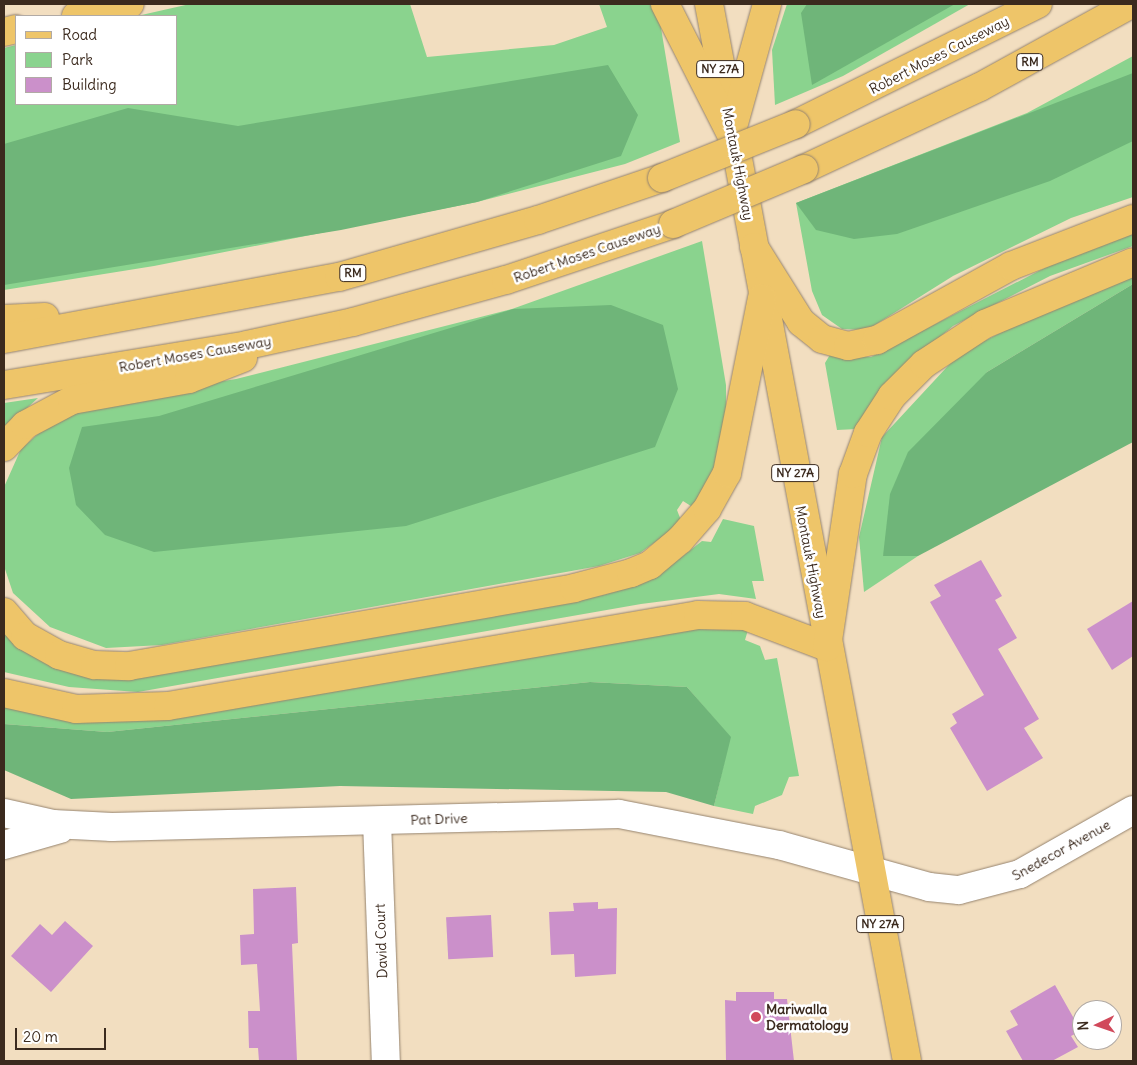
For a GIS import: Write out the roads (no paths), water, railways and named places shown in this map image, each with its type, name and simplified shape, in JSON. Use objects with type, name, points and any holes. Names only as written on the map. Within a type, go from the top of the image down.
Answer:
[{"type":"main road","points":[[80,15],[130,4]]},
{"type":"main road","points":[[665,4],[732,134]]},
{"type":"main road","name":"Montauk Highway","points":[[709,4],[827,647],[907,1061]]},
{"type":"main road","points":[[732,134],[767,4]]},
{"type":"main road","name":"Robert Moses Causeway","points":[[4,339],[164,311],[349,274],[538,220],[662,178],[796,124],[1038,4]]},
{"type":"main road","name":"Robert Moses Causeway","points":[[4,386],[304,333],[454,296],[672,224],[804,169],[980,87],[1131,4]]},
{"type":"main road","points":[[754,247],[802,322],[822,340],[848,346],[877,340],[1011,266],[1133,219]]},
{"type":"main road","points":[[4,693],[76,709],[168,706],[698,615],[752,618],[827,647],[853,474],[868,433],[892,396],[930,360],[985,324],[1133,262]]},
{"type":"main road","points":[[4,612],[25,636],[58,656],[95,665],[129,666],[581,586],[631,573],[650,565],[680,540],[707,509],[727,473],[762,298]]},
{"type":"main road","points":[[4,319],[164,311]]},
{"type":"main road","points":[[4,447],[25,426],[72,400],[189,379],[304,333]]},
{"type":"street","name":"Snedecor Avenue","points":[[869,870],[944,890],[991,885],[1034,867],[1133,810]]},
{"type":"street","name":"Pat Drive","points":[[4,813],[72,826],[377,821],[620,814],[780,845],[869,870]]},
{"type":"street","name":"David Court","points":[[377,821],[386,1061]]},
{"type":"street","points":[[4,845],[72,826]]},
{"type":"place","name":"Mariwalla Dermatology","points":[[756,1017]]}]
